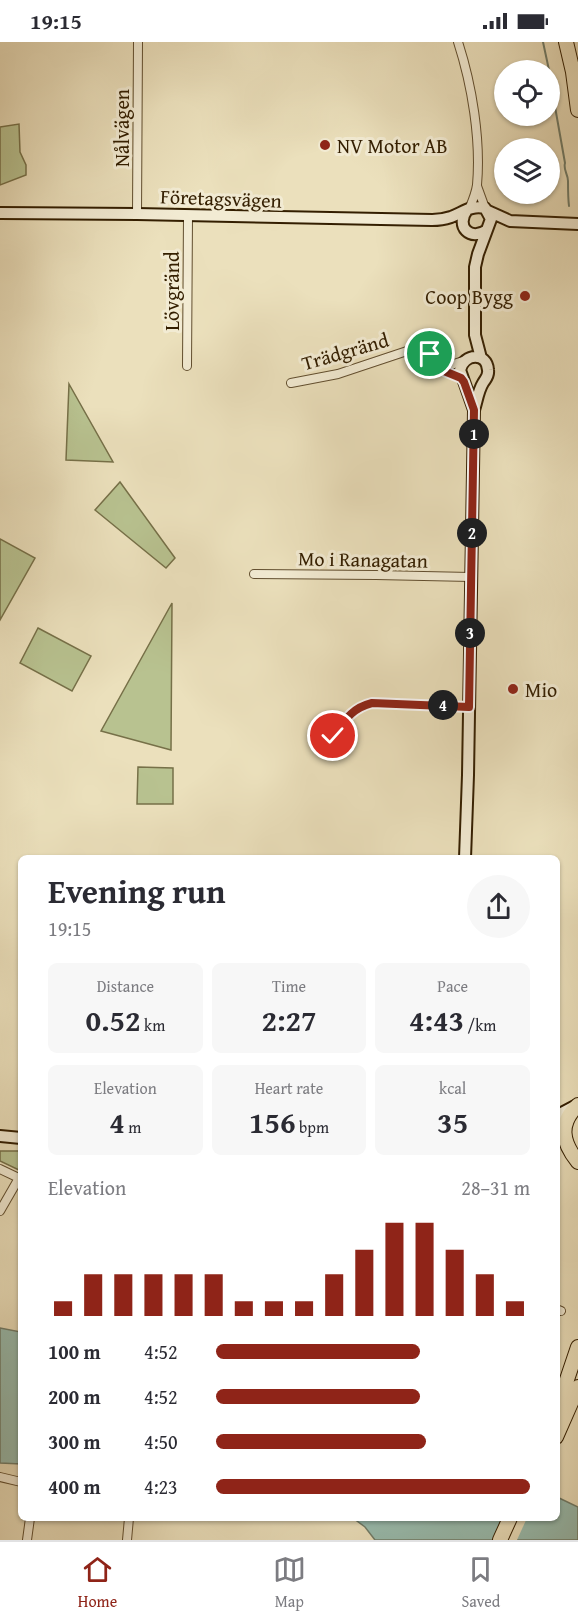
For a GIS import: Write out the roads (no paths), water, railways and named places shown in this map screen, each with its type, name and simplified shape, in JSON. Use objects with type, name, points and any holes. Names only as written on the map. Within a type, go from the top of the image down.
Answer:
[{"type":"highway","points":[[566,42],[578,110]]},
{"type":"highway","points":[[570,1153],[564,1136],[565,1124],[578,1105]]},
{"type":"highway","points":[[560,1400],[578,1347]]},
{"type":"highway","points":[[560,1428],[578,1387]]},
{"type":"highway","points":[[501,1540],[509,1521]]},
{"type":"highway","points":[[510,1540],[519,1521]]},
{"type":"street","name":"Nålvägen","points":[[137,214],[138,42]]},
{"type":"street","points":[[458,42],[467,74],[475,120],[477,184],[469,208],[463,215],[462,223],[472,243],[476,267]]},
{"type":"street","points":[[465,855],[474,410],[483,382],[487,378],[488,368],[481,358],[475,335],[476,267],[478,254],[491,219],[477,184]]},
{"type":"street","points":[[469,208],[477,206],[510,221]]},
{"type":"street","name":"Företagsvägen","points":[[440,220],[469,208]]},
{"type":"street","name":"Företagsvägen","points":[[0,213],[440,220],[466,230]]},
{"type":"street","name":"Lövgränd","points":[[187,366],[188,216]]},
{"type":"street","points":[[466,230],[478,234],[510,221],[578,224]]},
{"type":"street","points":[[474,410],[459,370],[475,335]]},
{"type":"street","name":"Trädgränd","points":[[291,383],[327,377],[410,350],[421,350],[430,354],[444,371],[463,380]]},
{"type":"street","points":[[465,360],[481,358]]},
{"type":"street","name":"Trädgränd","points":[[439,363],[451,365],[465,360]]},
{"type":"street","points":[[463,380],[473,385],[483,382]]},
{"type":"street","name":"Mo i Ranagatan","points":[[255,574],[471,577]]},
{"type":"street","points":[[333,736],[353,711],[372,703],[469,707]]},
{"type":"street","points":[[560,1114],[578,1105]]},
{"type":"street","points":[[0,1136],[18,1138]]},
{"type":"street","points":[[0,1169],[18,1177]]},
{"type":"street","points":[[0,1212],[18,1181]]},
{"type":"street","points":[[0,1477],[18,1481]]},
{"type":"street","points":[[27,1540],[30,1521]]},
{"type":"street","points":[[126,1540],[129,1521]]},
{"type":"water","points":[[0,1328],[18,1331],[18,1464],[0,1463]]},
{"type":"water","points":[[560,1498],[578,1507],[578,1540],[375,1540],[357,1521],[560,1521]]},
{"type":"waterway","points":[[543,42],[547,60]]},
{"type":"waterway","points":[[558,126],[568,179],[569,206]]},
{"type":"place","name":"NV Motor AB","points":[[325,145]]},
{"type":"place","name":"Coop Bygg","points":[[525,296]]},
{"type":"place","name":"Mio","points":[[513,689]]}]
